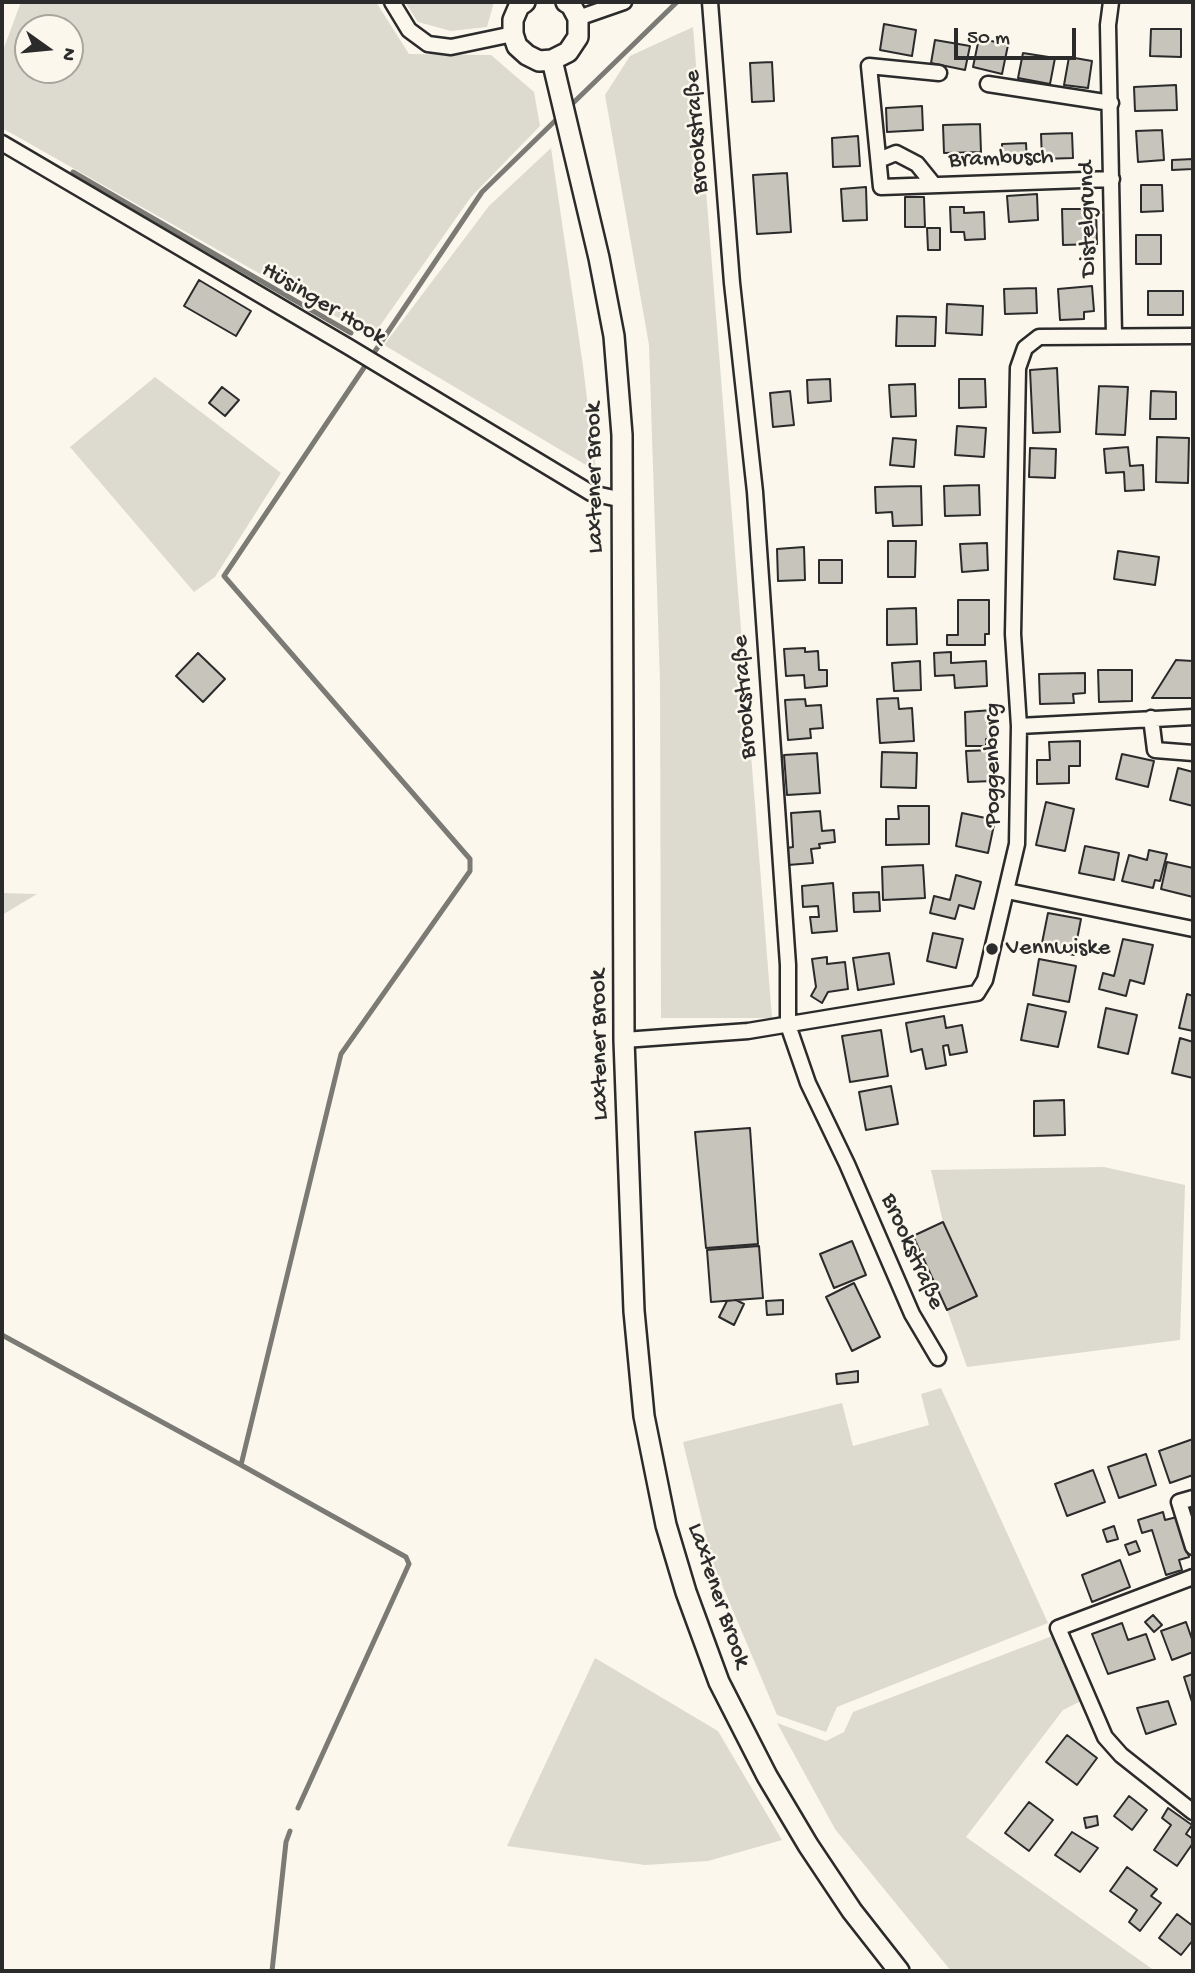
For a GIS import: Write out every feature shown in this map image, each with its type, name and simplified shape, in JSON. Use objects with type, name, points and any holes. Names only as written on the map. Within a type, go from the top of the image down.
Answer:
[{"type":"street","points":[[392,2],[409,30],[428,44],[451,47],[513,34]]},
{"type":"street","points":[[525,2],[519,6],[513,20],[513,34],[517,46],[539,61],[552,60],[568,52],[578,37],[578,18],[566,2]]},
{"type":"street","points":[[578,18],[624,2]]},
{"type":"street","name":"Brookstraße","points":[[710,2],[732,283],[755,492],[788,965],[789,1025],[808,1083],[847,1164],[912,1314],[938,1359]]},
{"type":"street","name":"Distelgrund","points":[[1111,2],[1108,25],[1114,335]]},
{"type":"street","name":"Laxtener Brook","points":[[552,60],[599,258],[614,336],[622,435],[624,1040],[634,1311],[644,1416],[666,1525],[686,1592],[719,1682],[767,1776],[808,1844],[845,1900],[899,1971]]},
{"type":"street","name":"Brambusch","points":[[939,72],[869,66],[881,187],[1112,180]]},
{"type":"street","points":[[988,84],[1111,103]]},
{"type":"street","name":"Hüsinger Hook","points":[[2,143],[591,493],[623,500]]},
{"type":"street","name":"Brambusch","points":[[879,160],[896,153],[917,164],[934,185]]},
{"type":"street","name":"Poggenborg","points":[[624,1040],[748,1031],[977,993],[985,980],[1017,844],[1019,726],[1013,634],[1018,368],[1025,348],[1039,337],[1193,336]]},
{"type":"street","points":[[1151,718],[1155,750],[1193,753]]},
{"type":"street","points":[[1019,726],[1193,718]]},
{"type":"street","points":[[1007,891],[1193,929]]},
{"type":"street","points":[[1193,1498],[1179,1502],[1193,1547]]},
{"type":"street","points":[[1193,1577],[1058,1628],[1105,1737],[1121,1755],[1193,1812]]},
{"type":"shaded area","points":[[21,2],[376,2],[409,54],[491,55],[534,92],[540,126],[471,197],[372,337],[2,128],[2,53],[14,21],[14,84],[84,84],[84,14],[17,14]]},
{"type":"shaded area","points":[[405,2],[494,2],[487,27],[451,31],[418,22]]},
{"type":"shaded area","points":[[693,27],[772,1018],[661,1018],[660,682],[649,345],[605,95],[630,56]]},
{"type":"shaded area","points":[[551,148],[596,471],[384,345],[489,206]]},
{"type":"shaded area","points":[[155,377],[281,473],[215,577],[194,592],[70,447]]},
{"type":"shaded area","points":[[2,893],[37,894],[2,915]]},
{"type":"shaded area","points":[[1104,1167],[1185,1185],[1180,1340],[967,1367],[947,1310],[976,1296],[943,1222],[931,1170]]},
{"type":"shaded area","points":[[941,1388],[1048,1623],[837,1707],[826,1732],[777,1715],[712,1561],[683,1442],[842,1403],[853,1446],[929,1425],[921,1394]]},
{"type":"shaded area","points":[[1055,1635],[1085,1699],[1063,1710],[966,1837],[1155,1971],[951,1971],[835,1829],[777,1723],[826,1741],[844,1732],[853,1712]]},
{"type":"shaded area","points":[[595,1658],[718,1731],[782,1840],[708,1861],[645,1865],[507,1846]]},
{"type":"building","points":[[884,24],[916,30],[912,56],[880,50]]},
{"type":"building","points":[[1151,29],[1181,29],[1181,57],[1150,56]]},
{"type":"building","points":[[979,38],[1008,45],[1002,74],[973,67]]},
{"type":"building","points":[[935,40],[970,46],[965,70],[931,63]]},
{"type":"building","points":[[1023,53],[1055,58],[1050,84],[1018,78]]},
{"type":"building","points":[[1069,57],[1092,61],[1088,88],[1064,85]]},
{"type":"building","points":[[772,62],[774,101],[752,102],[750,63]]},
{"type":"building","points":[[1176,85],[1177,110],[1135,111],[1134,87]]},
{"type":"building","points":[[922,106],[923,130],[887,132],[886,108]]},
{"type":"building","points":[[980,124],[981,152],[944,153],[943,125]]},
{"type":"building","points":[[1162,130],[1164,160],[1138,162],[1136,131]]},
{"type":"building","points":[[1072,133],[1073,158],[1042,159],[1041,134]]},
{"type":"building","points":[[858,136],[860,166],[833,167],[832,138]]},
{"type":"building","points":[[1026,143],[1027,162],[1002,163],[1002,144]]},
{"type":"building","points":[[1193,159],[1193,169],[1172,170],[1172,160]]},
{"type":"building","points":[[787,173],[791,232],[757,234],[753,175]]},
{"type":"building","points":[[1141,185],[1162,185],[1163,211],[1141,212]]},
{"type":"building","points":[[866,187],[867,220],[843,221],[841,189]]},
{"type":"building","points":[[1037,194],[1038,220],[1009,222],[1007,196]]},
{"type":"building","points":[[905,197],[924,197],[925,227],[905,227]]},
{"type":"building","points":[[950,207],[964,207],[964,213],[984,212],[985,239],[965,240],[964,232],[951,232]]},
{"type":"building","points":[[1062,209],[1096,209],[1097,244],[1063,245]]},
{"type":"building","points":[[927,228],[940,228],[940,250],[928,250]]},
{"type":"building","points":[[1136,235],[1161,235],[1161,264],[1136,264]]},
{"type":"building","points":[[199,280],[251,311],[236,336],[184,306]]},
{"type":"building","points":[[1092,286],[1094,311],[1084,312],[1084,319],[1060,320],[1058,289]]},
{"type":"building","points":[[1036,288],[1037,313],[1005,314],[1004,289]]},
{"type":"building","points":[[1148,291],[1183,291],[1183,315],[1148,315]]},
{"type":"building","points":[[947,304],[983,306],[982,335],[946,333]]},
{"type":"building","points":[[897,316],[936,317],[935,346],[896,346]]},
{"type":"building","points":[[1057,368],[1060,432],[1033,433],[1030,370]]},
{"type":"building","points":[[830,379],[831,401],[808,403],[807,380]]},
{"type":"building","points":[[959,379],[985,379],[986,407],[959,408]]},
{"type":"building","points":[[915,384],[916,416],[891,417],[889,385]]},
{"type":"building","points":[[1099,386],[1128,387],[1125,435],[1096,434]]},
{"type":"building","points":[[222,387],[239,400],[225,416],[209,403]]},
{"type":"building","points":[[790,391],[794,425],[773,427],[770,393]]},
{"type":"building","points":[[1151,391],[1176,392],[1176,419],[1150,419]]},
{"type":"building","points":[[957,426],[986,428],[984,457],[955,455]]},
{"type":"building","points":[[1157,437],[1189,438],[1188,483],[1156,482]]},
{"type":"building","points":[[893,438],[916,440],[914,467],[890,465]]},
{"type":"building","points":[[1128,447],[1130,466],[1143,465],[1144,490],[1125,491],[1124,472],[1106,473],[1104,449]]},
{"type":"building","points":[[1030,448],[1056,449],[1055,478],[1029,477]]},
{"type":"building","points":[[979,485],[980,515],[945,516],[944,486]]},
{"type":"building","points":[[921,486],[922,525],[893,526],[892,512],[876,513],[875,487]]},
{"type":"building","points":[[888,541],[916,541],[915,577],[888,577]]},
{"type":"building","points":[[987,543],[988,570],[962,572],[960,544]]},
{"type":"building","points":[[804,547],[805,580],[778,581],[777,549]]},
{"type":"building","points":[[1118,551],[1159,557],[1155,585],[1114,579]]},
{"type":"building","points":[[819,560],[842,560],[842,583],[819,583]]},
{"type":"building","points":[[958,600],[989,600],[989,634],[985,634],[985,645],[947,645],[947,635],[958,635]]},
{"type":"building","points":[[916,608],[917,644],[887,645],[887,609]]},
{"type":"building","points":[[805,648],[805,652],[818,651],[819,670],[827,670],[827,686],[805,688],[804,675],[786,676],[784,649]]},
{"type":"building","points":[[951,652],[951,663],[986,661],[987,686],[955,688],[954,675],[935,676],[934,653]]},
{"type":"building","points":[[198,653],[225,679],[203,702],[176,676]]},
{"type":"building","points":[[1176,660],[1193,661],[1193,698],[1152,698]]},
{"type":"building","points":[[920,661],[921,690],[894,691],[892,663]]},
{"type":"building","points":[[1098,670],[1132,670],[1132,701],[1099,702]]},
{"type":"building","points":[[1085,673],[1085,693],[1073,694],[1074,703],[1040,704],[1039,674]]},
{"type":"building","points":[[898,698],[899,709],[912,708],[914,741],[880,743],[877,699]]},
{"type":"building","points":[[805,699],[806,706],[821,705],[823,728],[810,729],[811,738],[788,740],[785,700]]},
{"type":"building","points":[[993,710],[994,739],[986,739],[986,746],[966,746],[965,712]]},
{"type":"building","points":[[1080,741],[1080,766],[1069,766],[1069,783],[1037,784],[1037,760],[1050,760],[1049,742]]},
{"type":"building","points":[[992,750],[993,781],[968,782],[966,751]]},
{"type":"building","points":[[882,752],[917,753],[916,788],[881,787]]},
{"type":"building","points":[[817,753],[820,793],[787,795],[784,755]]},
{"type":"building","points":[[1122,754],[1154,761],[1148,787],[1116,779]]},
{"type":"building","points":[[1178,768],[1193,772],[1193,806],[1170,800]]},
{"type":"building","points":[[1046,802],[1074,809],[1065,851],[1036,845]]},
{"type":"building","points":[[898,806],[929,806],[929,844],[886,845],[886,819],[899,819]]},
{"type":"building","points":[[820,811],[822,831],[834,830],[835,842],[819,844],[820,848],[811,849],[813,863],[788,865],[787,848],[793,847],[791,813]]},
{"type":"building","points":[[962,813],[995,820],[988,853],[956,846]]},
{"type":"building","points":[[1085,846],[1119,853],[1114,880],[1079,873]]},
{"type":"building","points":[[1149,850],[1167,854],[1160,881],[1155,880],[1153,888],[1122,881],[1129,855],[1147,860]]},
{"type":"building","points":[[1167,862],[1193,868],[1193,897],[1161,889]]},
{"type":"building","points":[[923,865],[925,898],[883,900],[882,867]]},
{"type":"building","points":[[956,875],[981,882],[974,909],[959,905],[955,919],[930,913],[934,896],[950,900]]},
{"type":"building","points":[[833,883],[837,931],[812,933],[810,917],[819,917],[818,906],[803,907],[802,886]]},
{"type":"building","points":[[879,892],[880,911],[854,912],[853,893]]},
{"type":"building","points":[[1048,913],[1081,919],[1074,955],[1041,948]]},
{"type":"building","points":[[933,933],[963,939],[956,968],[927,961]]},
{"type":"building","points":[[1123,939],[1153,945],[1144,984],[1130,980],[1126,996],[1099,989],[1103,973],[1114,976]]},
{"type":"building","points":[[889,953],[894,984],[858,990],[853,958]]},
{"type":"building","points":[[827,957],[827,964],[845,962],[848,989],[828,992],[822,1003],[811,996],[816,987],[812,959]]},
{"type":"building","points":[[1039,959],[1076,966],[1069,1002],[1033,995]]},
{"type":"building","points":[[1187,994],[1193,996],[1193,1031],[1179,1028]]},
{"type":"building","points":[[1028,1004],[1066,1012],[1058,1047],[1021,1040]]},
{"type":"building","points":[[1106,1008],[1137,1015],[1128,1054],[1098,1047]]},
{"type":"building","points":[[944,1016],[946,1028],[962,1025],[967,1052],[950,1055],[948,1045],[943,1046],[946,1065],[926,1069],[922,1049],[911,1052],[906,1023]]},
{"type":"building","points":[[881,1030],[888,1076],[850,1082],[842,1036]]},
{"type":"building","points":[[1180,1038],[1193,1042],[1193,1078],[1172,1073]]},
{"type":"building","points":[[891,1086],[898,1124],[866,1130],[859,1092]]},
{"type":"building","points":[[1064,1100],[1065,1135],[1034,1136],[1034,1101]]},
{"type":"building","points":[[750,1128],[758,1244],[706,1248],[695,1132]]},
{"type":"building","points":[[943,1222],[977,1296],[947,1310],[913,1236]]},
{"type":"building","points":[[852,1241],[866,1275],[834,1288],[820,1254]]},
{"type":"building","points":[[759,1246],[763,1298],[711,1302],[707,1250]]},
{"type":"building","points":[[854,1283],[880,1337],[852,1351],[826,1297]]},
{"type":"building","points":[[736,1300],[744,1304],[734,1325],[719,1317],[727,1301]]},
{"type":"building","points":[[783,1300],[783,1314],[767,1315],[766,1301]]},
{"type":"building","points":[[858,1371],[858,1382],[837,1384],[836,1374]]},
{"type":"building","points":[[1193,1439],[1193,1475],[1170,1483],[1159,1451]]},
{"type":"building","points":[[1146,1454],[1156,1485],[1119,1498],[1108,1467]]},
{"type":"building","points":[[1093,1470],[1105,1502],[1067,1516],[1055,1484]]},
{"type":"building","points":[[1163,1512],[1165,1520],[1177,1517],[1189,1557],[1179,1560],[1182,1570],[1166,1575],[1152,1530],[1142,1533],[1138,1520]]},
{"type":"building","points":[[1114,1526],[1118,1539],[1107,1542],[1103,1530]]},
{"type":"building","points":[[1136,1541],[1140,1551],[1129,1555],[1125,1545]]},
{"type":"building","points":[[1120,1560],[1130,1587],[1092,1602],[1082,1575]]},
{"type":"building","points":[[1153,1615],[1162,1625],[1154,1632],[1145,1622]]},
{"type":"building","points":[[1186,1622],[1193,1642],[1193,1652],[1172,1660],[1161,1631]]},
{"type":"building","points":[[1122,1623],[1128,1640],[1146,1634],[1155,1659],[1108,1674],[1092,1634]]},
{"type":"building","points":[[1193,1674],[1193,1702],[1192,1702],[1184,1677]]},
{"type":"building","points":[[1168,1701],[1176,1724],[1146,1734],[1137,1708]]},
{"type":"building","points":[[1067,1735],[1097,1758],[1077,1785],[1046,1762]]},
{"type":"building","points":[[1129,1796],[1147,1810],[1132,1830],[1114,1816]]},
{"type":"building","points":[[1029,1802],[1053,1820],[1029,1851],[1005,1833]]},
{"type":"building","points":[[1168,1808],[1192,1825],[1186,1834],[1193,1839],[1193,1843],[1177,1866],[1154,1850],[1171,1825],[1162,1818]]},
{"type":"building","points":[[1097,1816],[1098,1825],[1086,1828],[1084,1818]]},
{"type":"building","points":[[1072,1832],[1098,1848],[1080,1872],[1055,1855]]},
{"type":"building","points":[[1127,1867],[1157,1889],[1151,1896],[1161,1903],[1140,1931],[1129,1922],[1137,1910],[1110,1891]]},
{"type":"building","points":[[1177,1914],[1193,1926],[1193,1940],[1181,1955],[1159,1938]]},
{"type":"waterway","points":[[569,107],[677,2]]},
{"type":"waterway","points":[[298,1808],[409,1564],[406,1557],[241,1465],[341,1054],[470,871],[470,859],[224,576],[482,192],[560,116]]},
{"type":"waterway","points":[[73,172],[351,333]]},
{"type":"waterway","points":[[2,1335],[241,1465]]},
{"type":"waterway","points":[[272,1971],[286,1842],[290,1831]]},
{"type":"place","name":"Vennwiske","points":[[992,949]]}]
